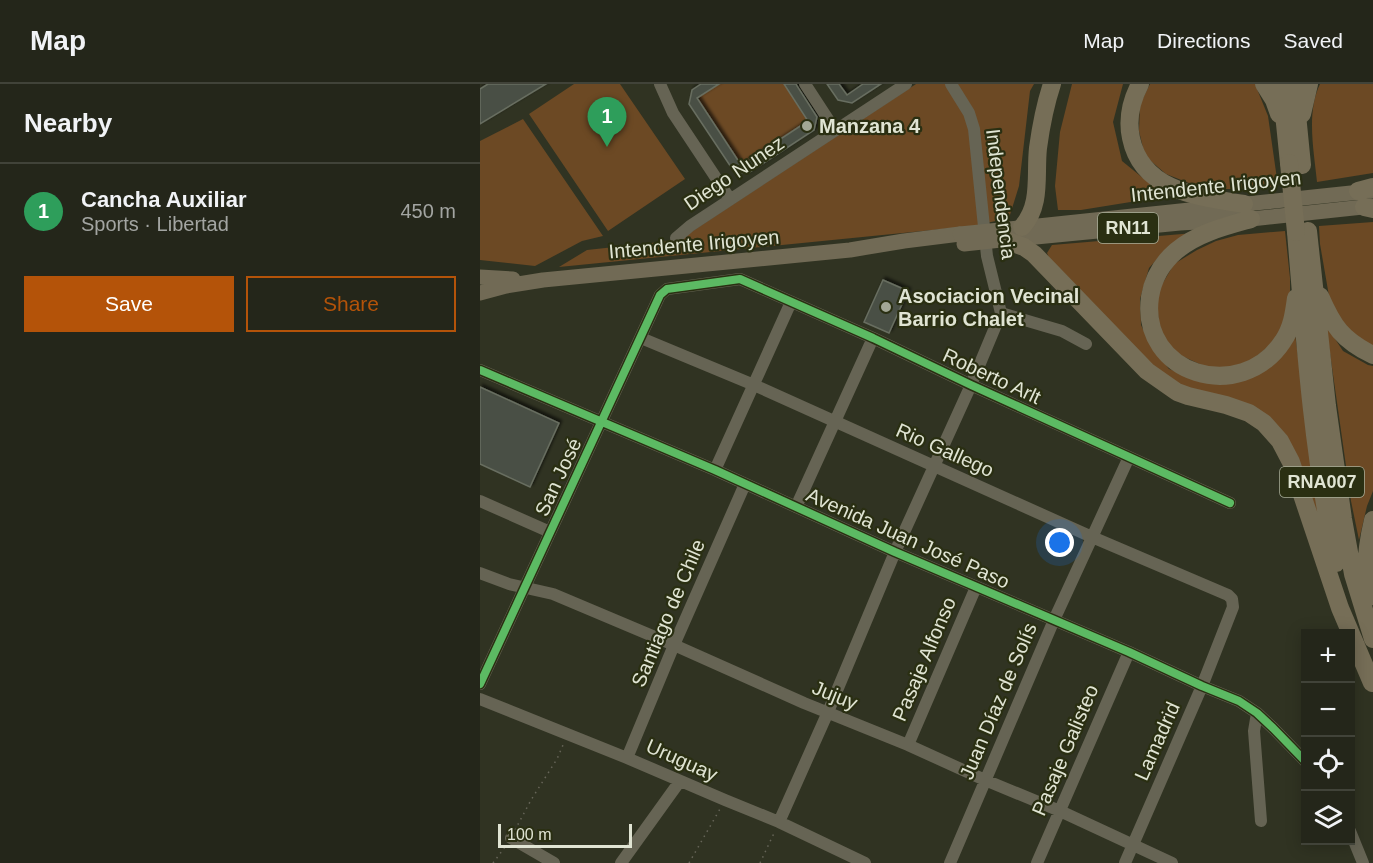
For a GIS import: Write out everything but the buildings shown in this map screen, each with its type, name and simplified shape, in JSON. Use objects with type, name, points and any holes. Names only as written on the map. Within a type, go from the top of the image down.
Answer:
[{"type":"highway","points":[[1022,227],[1032,214],[1035,203],[1038,150],[1052,84]]},
{"type":"highway","points":[[1140,84],[1130,109],[1129,128],[1132,143],[1140,162],[1147,171],[1155,179],[1183,192],[1248,211]]},
{"type":"highway","points":[[1264,84],[1292,131]]},
{"type":"highway","name":"RNA007","points":[[1281,84],[1292,131],[1307,279],[1343,519],[1353,574],[1373,639]]},
{"type":"highway","name":"RNA007","points":[[1292,131],[1294,84]]},
{"type":"highway","points":[[1292,131],[1310,84]]},
{"type":"highway","points":[[1248,211],[1178,249],[1159,269],[1151,287],[1149,306],[1151,324],[1157,340],[1166,353],[1182,366],[1202,375],[1223,377],[1246,372],[1266,360],[1282,342],[1289,330],[1307,279]]},
{"type":"highway","points":[[1002,237],[1034,254],[1147,371],[1167,386],[1188,396],[1249,412],[1264,423],[1281,441],[1291,462],[1340,608],[1372,684]]},
{"type":"highway","points":[[1307,279],[1343,336],[1373,355]]},
{"type":"highway","name":"RNA007","points":[[1307,279],[1311,401],[1327,518],[1339,576],[1372,684]]},
{"type":"highway","points":[[1373,520],[1366,567],[1373,614]]},
{"type":"main road","name":"Intendente Irigoyen","points":[[1002,237],[1022,227],[1248,211],[1369,198]]},
{"type":"main road","name":"Intendente Irigoyen","points":[[480,293],[543,280],[850,250],[904,241],[1002,237],[1180,224],[1248,211]]},
{"type":"main road","name":"Intendente Irigoyen","points":[[480,277],[543,280]]},
{"type":"street","points":[[675,84],[662,88],[673,113],[730,199]]},
{"type":"street","points":[[805,84],[835,130]]},
{"type":"street","name":"Diego Nunez","points":[[676,238],[730,199],[906,84]]},
{"type":"street","name":"Independencia","points":[[951,84],[969,113],[974,129],[987,256],[1001,313]]},
{"type":"street","name":"Roberto Arlt","points":[[740,279],[1230,503]]},
{"type":"street","name":"San José","points":[[480,684],[663,291],[740,279]]},
{"type":"street","points":[[715,470],[792,302]]},
{"type":"street","points":[[779,822],[1001,313],[1062,331],[1086,344]]},
{"type":"street","name":"Rio Gallego","points":[[640,338],[754,385],[1092,537],[1228,595],[1232,599]]},
{"type":"street","points":[[796,507],[873,338]]},
{"type":"street","name":"Avenida Juan José Paso","points":[[480,369],[715,470],[895,552],[1129,652],[1202,686],[1239,700],[1257,713],[1301,758]]},
{"type":"street","name":"Juan Díaz de Solís","points":[[950,863],[1054,620],[1129,457]]},
{"type":"street","name":"Santiago de Chile","points":[[627,758],[745,484]]},
{"type":"street","points":[[480,501],[550,532]]},
{"type":"street","name":"Jujuy","points":[[480,573],[509,584],[553,594],[674,645],[804,704],[908,745],[1060,811],[1172,863]]},
{"type":"street","name":"Pasaje Alfonso","points":[[908,745],[976,587]]},
{"type":"street","name":"Lamadrid","points":[[1125,863],[1202,686],[1233,607],[1232,599]]},
{"type":"street","name":"Pasaje Galisteo","points":[[1037,863],[1129,652]]},
{"type":"street","name":"Uruguay","points":[[480,699],[568,733],[779,822],[842,858],[865,863]]},
{"type":"street","points":[[1257,713],[1254,731],[1261,821]]},
{"type":"street","points":[[621,863],[680,781]]},
{"type":"street","points":[[511,838],[554,863]]},
{"type":"street","points":[[1355,843],[1363,863]]},
{"type":"path","points":[[493,863],[511,838],[531,800],[557,759],[568,733]]},
{"type":"path","points":[[689,863],[725,800]]},
{"type":"path","points":[[760,863],[779,822]]},
{"type":"shaded area","points":[[574,84],[620,84],[685,179],[608,231],[529,114]]},
{"type":"shaded area","points":[[719,84],[784,84],[807,118],[806,123],[744,163],[740,163],[699,101],[700,96]]},
{"type":"shaded area","points":[[916,84],[1034,84],[1030,91],[1019,186],[1009,218],[973,226],[559,267],[587,250],[679,240]]},
{"type":"shaded area","points":[[1072,84],[1123,84],[1113,122],[1122,161],[1149,183],[1174,195],[1081,210],[1058,210],[1055,186],[1060,132]]},
{"type":"shaded area","points":[[1150,84],[1255,84],[1268,116],[1278,186],[1221,189],[1194,185],[1166,174],[1145,156],[1139,131],[1140,104]]},
{"type":"shaded area","points":[[1320,84],[1373,84],[1373,173],[1317,182],[1312,120],[1313,107]]},
{"type":"shaded area","points":[[523,119],[603,236],[582,241],[535,266],[480,260],[480,141]]},
{"type":"shaded area","points":[[1373,222],[1373,348],[1343,328],[1329,296],[1319,226]]},
{"type":"shaded area","points":[[1285,231],[1290,303],[1281,330],[1269,346],[1246,365],[1215,371],[1171,351],[1159,331],[1157,293],[1174,264],[1216,241],[1238,235]]},
{"type":"shaded area","points":[[1194,233],[1164,251],[1149,268],[1140,299],[1141,325],[1152,348],[1169,369],[1197,379],[1223,383],[1251,378],[1273,365],[1295,334],[1321,527],[1275,424],[1183,387],[1161,375],[1052,264],[1047,253],[1052,245]]},
{"type":"shaded area","points":[[1326,325],[1343,351],[1373,366],[1373,491],[1359,540],[1351,501]]},
{"type":"cycle path","points":[[480,684],[660,295],[667,289],[740,279],[1230,503]]},
{"type":"cycle path","points":[[480,370],[715,470],[895,552],[1239,701],[1257,713],[1301,757]]},
{"type":"place","name":"Manzana 4","points":[[807,126]]},
{"type":"place","name":"Cancha Auxiliar","points":[[607,147]]},
{"type":"place","name":"Asociacion Vecinal Barrio Chalet","points":[[886,307]]}]
